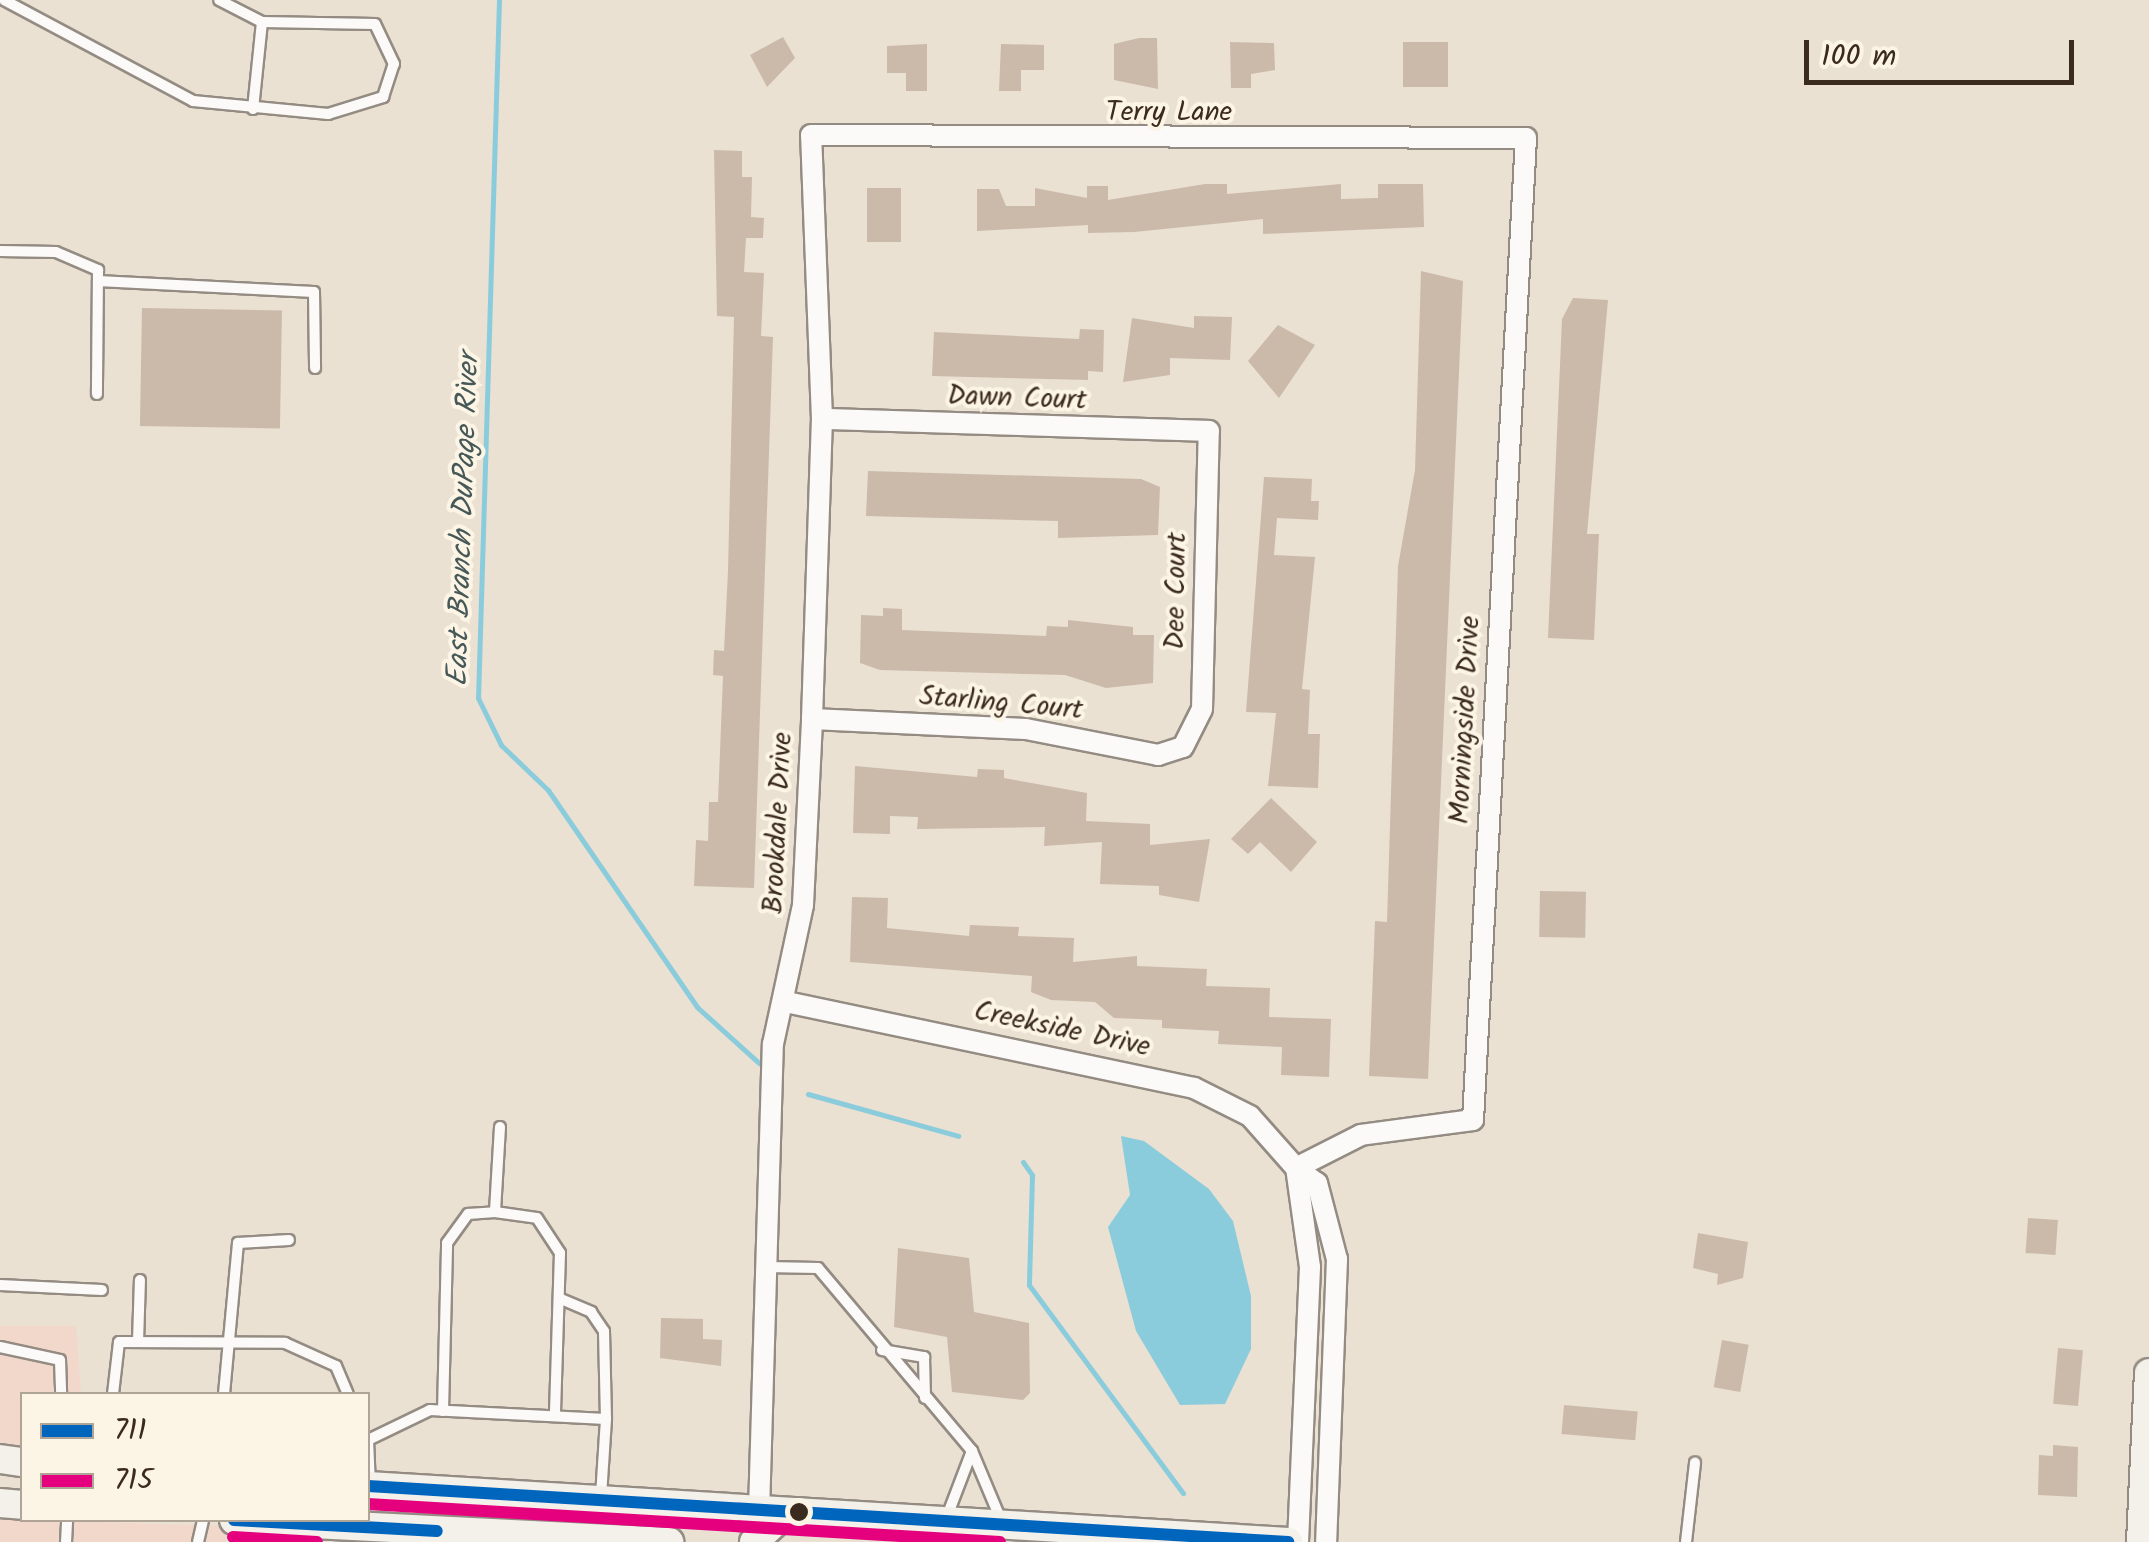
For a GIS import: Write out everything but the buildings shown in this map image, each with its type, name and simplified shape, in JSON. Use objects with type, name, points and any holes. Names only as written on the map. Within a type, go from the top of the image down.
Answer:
[{"type":"main road","points":[[2142,1542],[2149,1372]]},
{"type":"main road","points":[[370,1486],[1288,1542]]},
{"type":"main road","points":[[754,1542],[772,1512]]},
{"type":"main road","points":[[274,1522],[669,1542]]},
{"type":"street","name":"Terry Lane","points":[[810,134],[1526,138]]},
{"type":"street","name":"Brookdale Drive","points":[[772,1512],[766,1267],[773,1044],[787,1002],[804,905],[822,420],[810,134]]},
{"type":"street","name":"Morningside Drive","points":[[1296,1168],[1361,1135],[1473,1120],[1526,138]]},
{"type":"street","name":"Dawn Court","points":[[822,420],[1210,432]]},
{"type":"street","name":"Dee Court","points":[[1184,747],[1202,708],[1210,432]]},
{"type":"street","name":"Starling Court","points":[[812,719],[1026,729],[1158,755],[1184,747]]},
{"type":"street","name":"Creekside Drive","points":[[787,1002],[1194,1088],[1250,1116],[1296,1168],[1317,1183],[1334,1240],[1326,1542]]},
{"type":"street","points":[[1296,1168],[1309,1240],[1298,1542]]},
{"type":"street","points":[[1307,1348],[1334,1349]]},
{"type":"lane","points":[[4,0],[193,101],[253,110],[362,106],[383,97],[394,64],[376,24],[262,22],[220,0]]},
{"type":"lane","points":[[253,110],[262,22]]},
{"type":"lane","points":[[0,252],[56,252],[98,270],[96,394]]},
{"type":"lane","points":[[98,281],[314,292],[315,368]]},
{"type":"lane","points":[[495,1212],[500,1128]]},
{"type":"lane","points":[[443,1411],[447,1244],[468,1214],[495,1212],[538,1218],[560,1253],[555,1416]]},
{"type":"lane","points":[[224,1392],[238,1243],[289,1240]]},
{"type":"lane","points":[[766,1267],[818,1268],[882,1350],[972,1452],[1004,1526]]},
{"type":"lane","points":[[138,1342],[140,1280]]},
{"type":"lane","points":[[0,1285],[102,1290]]},
{"type":"lane","points":[[561,1299],[591,1312],[604,1332],[606,1420],[601,1500]]},
{"type":"lane","points":[[113,1392],[119,1342],[138,1342],[228,1343],[309,1350],[336,1366],[347,1392]]},
{"type":"lane","points":[[0,1347],[60,1360],[61,1392]]},
{"type":"lane","points":[[882,1350],[924,1357],[924,1398]]},
{"type":"lane","points":[[370,1439],[443,1411],[606,1420]]},
{"type":"lane","points":[[944,1522],[972,1452]]},
{"type":"lane","points":[[1686,1542],[1695,1464]]},
{"type":"shaded area","points":[[0,1326],[76,1326],[81,1392],[20,1392],[20,1455],[0,1452]]},
{"type":"shaded area","points":[[0,1507],[20,1509],[20,1522],[227,1526],[226,1542],[0,1542]]},
{"type":"water","points":[[1121,1136],[1144,1141],[1209,1189],[1233,1221],[1251,1296],[1251,1349],[1225,1404],[1180,1405],[1136,1331],[1108,1227],[1130,1195]]},
{"type":"waterway","name":"East Branch DuPage River","points":[[499,0],[478,698],[501,745],[548,790],[697,1007],[759,1063]]},
{"type":"waterway","name":"East Branch DuPage River","points":[[808,1094],[958,1136]]},
{"type":"waterway","name":"East Branch DuPage River","points":[[1023,1162],[1032,1175],[1029,1285],[1183,1493]]},
{"type":"transit line","name":"711","points":[[370,1486],[1288,1542]]},
{"type":"transit line","name":"715","points":[[370,1504],[1000,1542]]},
{"type":"transit line","name":"711","points":[[271,1522],[437,1531]]},
{"type":"transit line","name":"715","points":[[233,1537],[317,1542]]}]
